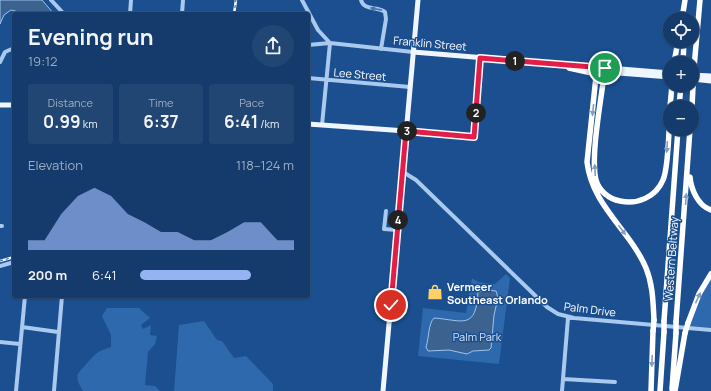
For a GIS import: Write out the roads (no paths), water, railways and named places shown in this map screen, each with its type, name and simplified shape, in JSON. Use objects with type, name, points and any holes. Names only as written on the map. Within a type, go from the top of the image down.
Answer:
[{"type":"highway","points":[[683,12],[686,0]]},
{"type":"highway","points":[[686,0],[686,12]]},
{"type":"highway","points":[[692,100],[700,0]]},
{"type":"highway","points":[[569,68],[592,73],[596,81]]},
{"type":"highway","points":[[597,69],[587,162],[588,173],[595,193],[638,253],[646,268],[653,295],[654,320],[652,391]]},
{"type":"highway","points":[[605,70],[595,164],[596,181],[607,196],[626,202],[641,200],[654,194],[663,179],[666,167],[668,136]]},
{"type":"highway","name":"Western Beltway","points":[[660,391],[677,136]]},
{"type":"highway","name":"Western Beltway","points":[[672,391],[690,136]]},
{"type":"highway","points":[[689,162],[690,181],[694,193],[699,201],[711,210]]},
{"type":"highway","points":[[675,391],[688,323],[699,294],[711,274]]},
{"type":"main road","points":[[383,391],[418,0]]},
{"type":"main road","name":"Franklin Street","points":[[413,52],[551,64],[663,77]]},
{"type":"main road","name":"Franklin Street","points":[[551,64],[569,68],[597,69]]},
{"type":"main road","name":"Franklin Street","points":[[605,70],[663,73]]},
{"type":"main road","points":[[699,77],[711,76]]},
{"type":"main road","points":[[699,78],[711,81]]},
{"type":"main road","points":[[0,105],[12,105]]},
{"type":"main road","points":[[310,124],[406,131]]},
{"type":"street","points":[[51,0],[62,12]]},
{"type":"street","points":[[130,12],[131,0]]},
{"type":"street","points":[[182,12],[183,0]]},
{"type":"street","points":[[302,0],[308,12]]},
{"type":"street","points":[[361,0],[362,5],[366,7],[385,12],[386,19],[381,49]]},
{"type":"street","points":[[310,15],[318,30],[330,43],[322,125]]},
{"type":"street","name":"Franklin Street","points":[[310,45],[330,43],[413,52]]},
{"type":"street","points":[[0,62],[5,52],[12,49]]},
{"type":"street","points":[[406,131],[474,137],[480,58]]},
{"type":"street","name":"Lee Street","points":[[310,78],[410,88]]},
{"type":"street","name":"Palm Drive","points":[[403,172],[416,180],[547,307],[558,314],[568,318],[711,330]]},
{"type":"street","points":[[386,211],[384,229],[397,230]]},
{"type":"street","points":[[0,266],[12,263]]},
{"type":"street","points":[[16,391],[25,298]]},
{"type":"street","points":[[54,391],[62,298]]},
{"type":"street","points":[[562,391],[568,318]]},
{"type":"street","points":[[22,327],[58,332]]},
{"type":"street","points":[[0,342],[20,344]]},
{"type":"street","points":[[563,379],[615,382]]},
{"type":"railway","points":[[234,12],[236,0]]},
{"type":"railway","points":[[0,261],[12,258]]},
{"type":"place","name":"Vermeer Southeast Orlando","points":[[435,292]]},
{"type":"park label","name":"Palm Park","points":[[477,336]]}]
